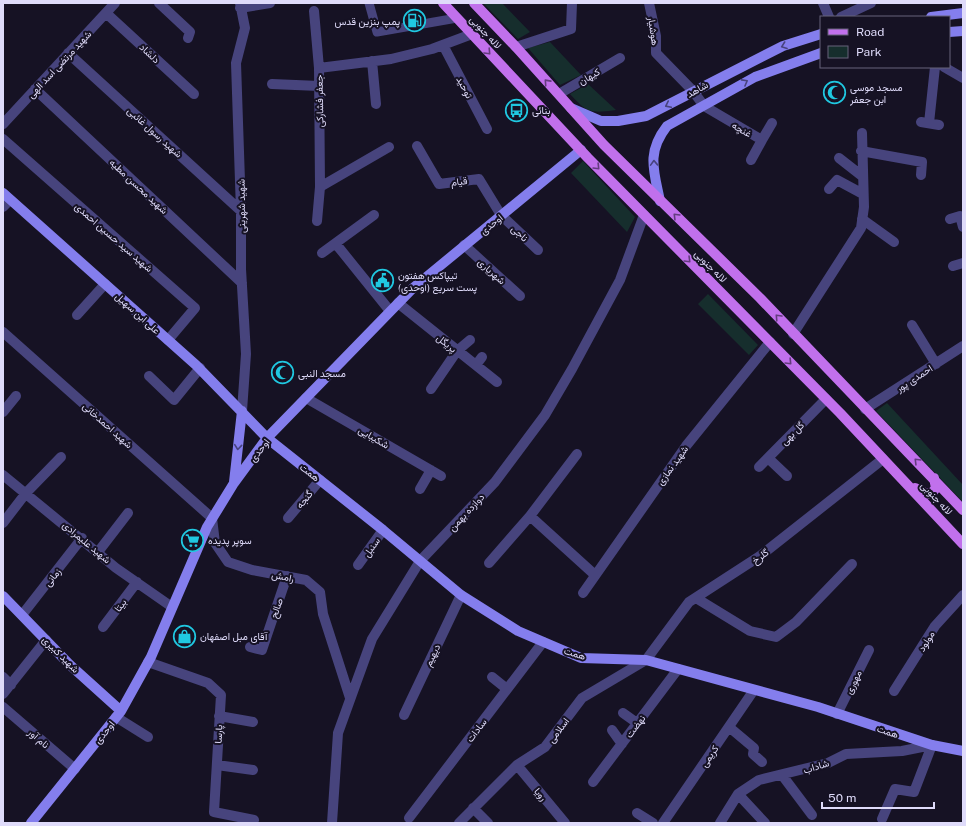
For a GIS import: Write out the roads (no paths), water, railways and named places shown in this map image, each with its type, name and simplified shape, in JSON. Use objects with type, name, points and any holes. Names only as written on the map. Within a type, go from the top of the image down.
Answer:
[{"type":"main road","name":"لاله جنوبی","points":[[443,3],[581,150],[910,486],[962,544]]},
{"type":"main road","name":"لاله جنوبی","points":[[474,3],[516,47],[604,145],[760,298],[865,410],[934,478],[963,510]]},
{"type":"main road","points":[[939,16],[963,13]]},
{"type":"main road","points":[[950,32],[963,31]]},
{"type":"main road","name":"شاهد","points":[[571,108],[601,121],[618,121],[646,116],[783,46],[820,34]]},
{"type":"main road","name":"شاهد","points":[[660,201],[654,167],[654,148],[657,138],[667,126],[755,77],[820,53]]},
{"type":"main road","name":"اوحدی","points":[[31,823],[118,714],[148,662],[212,518],[234,483],[267,438],[413,288],[581,150]]},
{"type":"main road","name":"علی ابن سهیل","points":[[5,200],[105,284],[200,368],[242,410],[267,438]]},
{"type":"main road","points":[[234,483],[242,410]]},
{"type":"main road","name":"همت","points":[[267,438],[383,530],[461,595],[518,631],[582,658],[646,660],[837,714],[932,746],[963,751]]},
{"type":"main road","points":[[910,486],[925,494],[931,494],[936,488],[934,478]]},
{"type":"main road","points":[[962,544],[963,530]]},
{"type":"main road","name":"شهید کبیری","points":[[3,596],[118,714]]},
{"type":"street","name":"شهید مرتضی اسد الهی","points":[[3,124],[115,3]]},
{"type":"street","points":[[158,3],[190,32],[188,38]]},
{"type":"street","points":[[240,5],[270,3]]},
{"type":"street","points":[[516,47],[571,29],[572,3]]},
{"type":"street","name":"هوشیار","points":[[649,3],[656,36],[656,54],[693,91],[704,106]]},
{"type":"street","points":[[823,3],[829,16]]},
{"type":"street","points":[[843,16],[871,3]]},
{"type":"street","name":"شهید شهرینی","points":[[240,5],[244,28],[236,63],[242,283],[246,354],[242,410]]},
{"type":"street","points":[[314,11],[318,68]]},
{"type":"street","name":"دلشاد","points":[[106,13],[194,94]]},
{"type":"street","points":[[811,37],[820,30]]},
{"type":"street","name":"جعفر فشارکی","points":[[317,221],[320,187],[318,68],[391,59],[443,45],[472,34]]},
{"type":"street","name":"توحید","points":[[443,45],[487,129]]},
{"type":"street","name":"شهید رسول غائبی","points":[[68,54],[241,211]]},
{"type":"street","name":"کیهان","points":[[559,94],[620,58]]},
{"type":"street","points":[[372,62],[376,104]]},
{"type":"street","points":[[930,123],[935,68]]},
{"type":"street","points":[[946,68],[963,78]]},
{"type":"street","points":[[272,84],[319,86]]},
{"type":"street","name":"شهید محسن مطیه","points":[[35,89],[242,283]]},
{"type":"street","name":"غنچه","points":[[704,106],[762,140],[751,160]]},
{"type":"street","points":[[762,140],[772,123]]},
{"type":"street","points":[[793,334],[861,228],[863,194],[861,150],[862,133]]},
{"type":"street","name":"شهید سید حسین احمدی","points":[[3,138],[195,308],[168,340]]},
{"type":"street","name":"قیام","points":[[417,146],[439,184],[479,179],[501,215]]},
{"type":"street","points":[[320,187],[389,147]]},
{"type":"street","points":[[861,150],[922,162],[921,175]]},
{"type":"street","points":[[839,158],[862,176]]},
{"type":"street","points":[[829,189],[837,180],[863,194]]},
{"type":"street","points":[[322,253],[374,215]]},
{"type":"street","name":"ناجی","points":[[501,215],[538,250]]},
{"type":"street","name":"دوازده بهمن","points":[[332,823],[338,734],[372,639],[420,561],[495,482],[545,415],[572,369],[620,280],[644,215]]},
{"type":"street","points":[[950,219],[960,216],[963,227]]},
{"type":"street","points":[[862,219],[894,242]]},
{"type":"street","points":[[336,244],[390,311]]},
{"type":"street","name":"شهریاری","points":[[464,245],[520,296]]},
{"type":"street","points":[[77,315],[105,284]]},
{"type":"street","name":"پریگل","points":[[398,303],[457,351],[479,361],[497,382]]},
{"type":"street","points":[[912,325],[936,364]]},
{"type":"street","name":"شهید احمدخانی","points":[[3,332],[212,518]]},
{"type":"street","points":[[431,389],[457,351],[470,340]]},
{"type":"street","name":"شهید نمازی","points":[[583,593],[686,446],[770,342]]},
{"type":"street","name":"احمدی پور","points":[[865,410],[963,346]]},
{"type":"street","points":[[149,376],[174,400],[200,368]]},
{"type":"street","points":[[3,412],[16,396]]},
{"type":"street","name":"شکیبایی","points":[[306,398],[441,476]]},
{"type":"street","name":"گل بهی","points":[[759,467],[826,399]]},
{"type":"street","points":[[489,563],[530,516],[577,454]]},
{"type":"street","points":[[3,523],[26,493],[61,457]]},
{"type":"street","points":[[768,458],[787,476]]},
{"type":"street","name":"گلرخ","points":[[646,660],[689,602],[760,556],[883,459]]},
{"type":"street","points":[[420,490],[431,470]]},
{"type":"street","name":"شهید علیمرادی","points":[[3,475],[98,552],[172,608]]},
{"type":"street","name":"گنجه","points":[[288,518],[320,480]]},
{"type":"street","points":[[98,552],[128,513]]},
{"type":"street","points":[[530,516],[595,575]]},
{"type":"street","name":"رامش","points":[[212,518],[216,543],[228,562],[252,570],[306,580],[320,592],[324,614],[350,698]]},
{"type":"street","name":"سنبل","points":[[358,565],[383,530]]},
{"type":"street","name":"زمانی","points":[[22,615],[82,538]]},
{"type":"street","points":[[696,598],[750,631],[776,637],[796,622],[852,564]]},
{"type":"street","name":"صالح","points":[[250,647],[262,650],[287,576]]},
{"type":"street","name":"بیتا","points":[[103,627],[137,582]]},
{"type":"street","name":"دیهیم","points":[[404,715],[461,595]]},
{"type":"street","name":"مولود","points":[[894,691],[935,626],[963,595]]},
{"type":"street","points":[[3,694],[46,640]]},
{"type":"street","name":"سادات","points":[[409,818],[543,642]]},
{"type":"street","name":"مهوری","points":[[837,714],[869,650]]},
{"type":"street","name":"اسلامی","points":[[458,823],[517,765],[545,747],[582,698],[646,660]]},
{"type":"street","name":"پارسا","points":[[148,662],[208,683],[221,695],[214,812],[254,820]]},
{"type":"street","name":"نهضت","points":[[593,782],[678,669]]},
{"type":"street","points":[[3,677],[11,685]]},
{"type":"street","points":[[492,677],[508,689]]},
{"type":"street","name":"کریمی","points":[[663,823],[754,690]]},
{"type":"street","name":"نام آور","points":[[3,707],[75,769]]},
{"type":"street","points":[[623,713],[637,723]]},
{"type":"street","points":[[118,714],[148,737]]},
{"type":"street","points":[[219,716],[253,722]]},
{"type":"street","points":[[729,727],[754,748],[753,754],[762,762]]},
{"type":"street","points":[[612,730],[622,744]]},
{"type":"street","points":[[882,819],[895,789],[914,792],[932,746]]},
{"type":"street","name":"شاداب","points":[[720,823],[738,794],[759,780],[828,763],[846,754],[902,751],[932,746]]},
{"type":"street","points":[[217,765],[253,770]]},
{"type":"street","name":"رویا","points":[[517,765],[565,823]]},
{"type":"street","points":[[782,775],[812,815]]},
{"type":"street","points":[[738,794],[765,823]]},
{"type":"street","points":[[474,808],[488,823]]},
{"type":"street","points":[[637,813],[653,823]]},
{"type":"lane","points":[[369,3],[377,32],[457,18]]},
{"type":"place","name":"پمپ بنزین قدس","points":[[415,21]]},
{"type":"place","name":"مسجد موسی ابن جعفر","points":[[834,93]]},
{"type":"place","name":"بنائی","points":[[517,110]]},
{"type":"place","name":"تیپاکس هفتون (اوحدی) پست سریع","points":[[383,281]]},
{"type":"place","name":"مسجد النبی","points":[[282,373]]},
{"type":"place","name":"سوپر پدیده","points":[[192,540]]},
{"type":"place","name":"آقای مبل اصفهان","points":[[185,636]]}]
